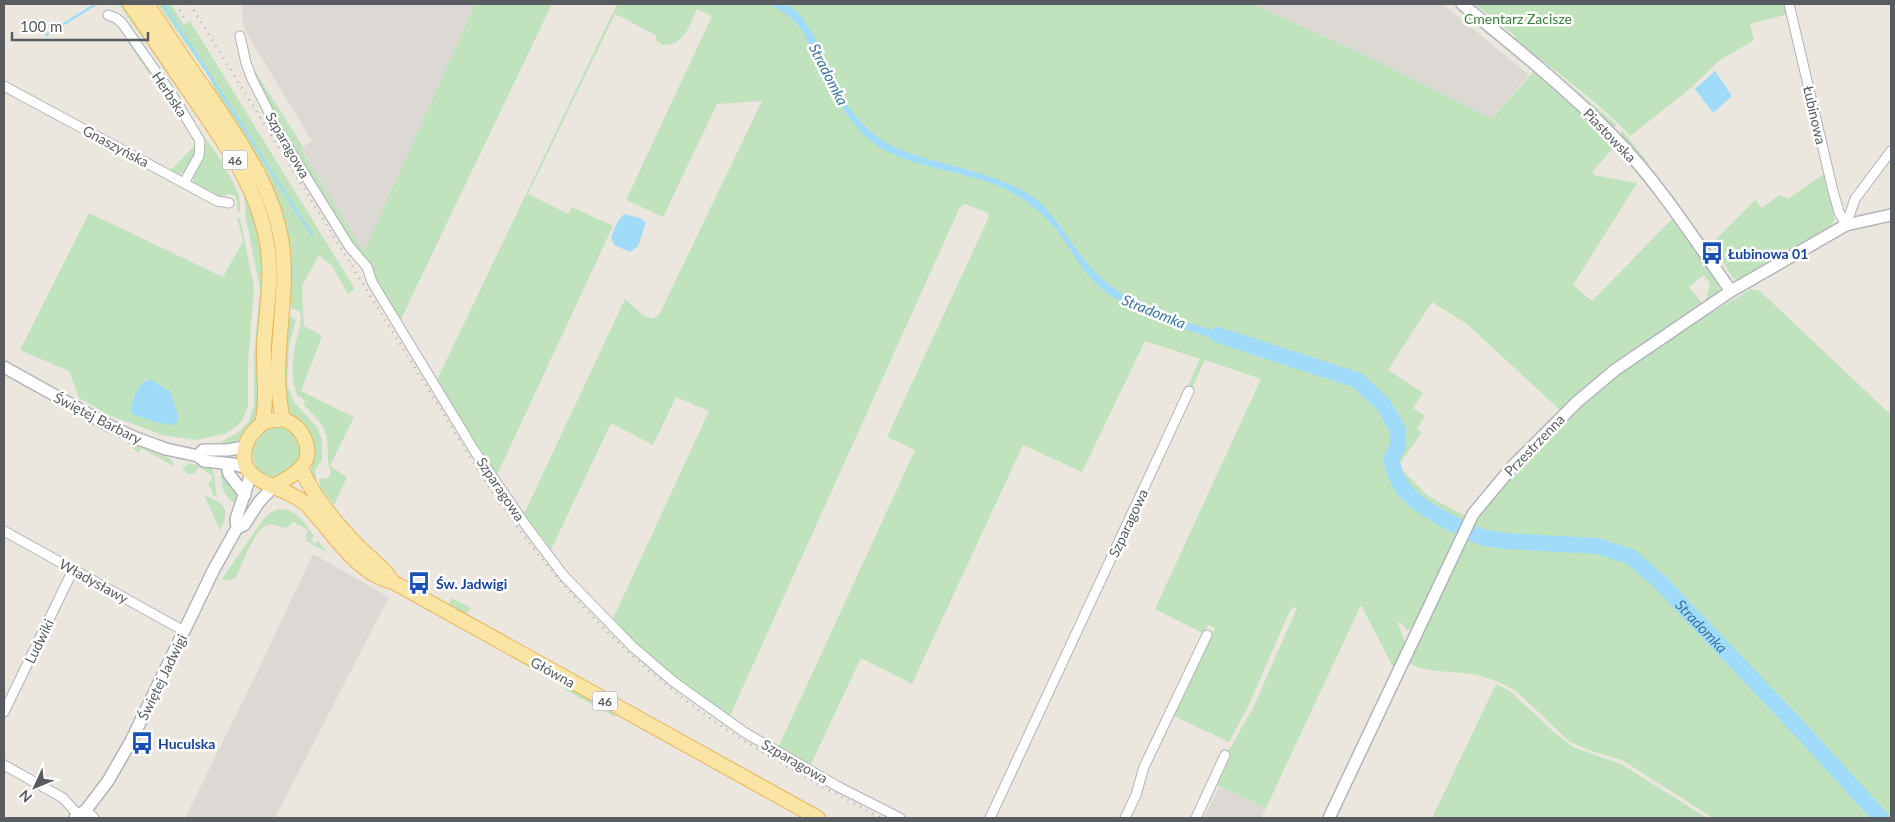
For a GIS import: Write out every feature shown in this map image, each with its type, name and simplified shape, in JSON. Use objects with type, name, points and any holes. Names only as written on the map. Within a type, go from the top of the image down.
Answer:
[{"type":"main road","name":"46","points":[[130,4],[236,161],[260,211],[269,264],[269,296],[264,355],[264,414],[262,424]]},
{"type":"main road","name":"46","points":[[147,4],[246,152],[274,209],[283,253],[278,363],[279,400],[283,418]]},
{"type":"main road","points":[[249,471],[245,463],[245,447],[251,436],[262,424],[283,418],[290,421],[301,431],[307,444],[308,458],[293,476],[274,486]]},
{"type":"main road","name":"Główna","points":[[301,468],[310,487],[344,530],[366,554],[387,572],[393,582]]},
{"type":"main road","name":"46","points":[[249,471],[257,480],[274,486]]},
{"type":"main road","name":"Główna","points":[[274,486],[300,499],[353,557],[382,580],[393,582],[818,818]]},
{"type":"street","name":"Piastowska","points":[[1462,4],[1533,62],[1614,137],[1643,170],[1731,291]]},
{"type":"street","name":"Łubinowa","points":[[1789,4],[1833,191],[1839,212],[1846,225]]},
{"type":"street","name":"Herbska","points":[[108,15],[122,23],[198,135],[201,146],[200,156],[184,183]]},
{"type":"street","name":"Szparagowa","points":[[240,36],[252,79],[282,138],[349,246],[367,267],[372,282],[474,450],[527,527],[564,576],[652,665],[708,707],[744,732],[837,786],[900,818]]},
{"type":"street","name":"Gnaszyńska","points":[[4,86],[217,201],[229,203]]},
{"type":"street","points":[[1846,225],[1855,199],[1891,151]]},
{"type":"street","name":"Przestrzenna","points":[[1329,818],[1473,514],[1513,466],[1577,402],[1616,370],[1731,291],[1846,225],[1891,215]]},
{"type":"street","name":"Świętej Barbary","points":[[4,367],[108,425],[136,438],[166,449],[198,456],[204,461],[227,464],[249,471]]},
{"type":"street","name":"Szparagowa","points":[[990,818],[1188,391]]},
{"type":"street","name":"Świętej Barbary","points":[[198,456],[203,450],[227,450],[245,447]]},
{"type":"street","points":[[227,464],[230,474],[245,495]]},
{"type":"street","name":"Świętej Jadwigi","points":[[84,815],[108,781],[131,741],[214,569],[237,528],[236,519],[245,495],[249,471]]},
{"type":"street","name":"Świętej Jadwigi","points":[[237,528],[244,525],[259,502],[274,486]]},
{"type":"street","name":"Władysławy","points":[[4,531],[184,631]]},
{"type":"street","name":"Ludwiki","points":[[4,712],[73,570]]},
{"type":"street","points":[[1125,818],[1136,795],[1144,767],[1207,635]]},
{"type":"street","points":[[1196,818],[1225,755]]},
{"type":"street","points":[[4,765],[63,798],[84,815]]},
{"type":"shaded area","points":[[241,4],[475,4],[364,253],[301,148],[312,141],[244,29]]},
{"type":"shaded area","points":[[1254,4],[1443,4],[1529,75],[1492,119],[1384,64]]},
{"type":"shaded area","points":[[313,554],[389,597],[275,818],[185,818],[249,689]]},
{"type":"shaded area","points":[[1219,787],[1266,808],[1261,818],[1204,818]]},
{"type":"green space","points":[[119,4],[124,4],[223,150],[249,197],[264,255],[259,402],[255,419],[248,432],[236,442],[228,445],[219,447],[221,442],[240,431],[249,421],[254,406],[254,358],[260,288],[246,219],[244,194],[227,160]]},
{"type":"green space","points":[[158,4],[171,4],[184,25],[190,21],[355,289],[348,294],[332,266],[319,255],[302,286],[304,326],[322,336],[301,391],[354,417],[330,466],[347,477],[334,505],[320,487],[319,479],[328,478],[331,473],[328,462],[326,435],[321,424],[304,405],[305,401],[298,397],[294,385],[293,359],[301,319],[299,311],[287,304],[288,256],[209,77]]},
{"type":"green space","points":[[475,4],[552,4],[399,323],[300,161],[248,60],[303,147],[301,149],[364,252]]},
{"type":"green space","points":[[617,4],[1254,4],[1384,64],[1492,119],[1534,71],[1581,112],[1615,146],[1593,171],[1594,175],[1637,183],[1573,285],[1592,301],[1672,219],[1718,281],[1720,292],[1711,302],[1706,300],[1710,284],[1704,275],[1689,287],[1701,302],[1700,308],[1561,411],[1467,324],[1432,302],[1388,370],[1423,393],[1413,408],[1425,416],[1417,429],[1422,432],[1398,466],[1428,496],[1465,516],[1413,628],[1407,630],[1400,622],[1398,623],[1405,642],[1394,669],[1361,605],[1266,808],[1214,784],[1229,750],[1253,708],[1297,608],[1293,607],[1288,615],[1248,707],[1229,742],[1172,715],[1215,628],[1208,625],[1205,634],[1155,609],[1261,379],[1205,360],[1192,388],[1188,386],[1200,359],[1145,341],[1082,472],[1023,445],[912,684],[861,658],[810,766],[778,748],[915,450],[887,437],[988,219],[988,213],[965,204],[960,207],[729,718],[654,663],[612,621],[709,411],[676,397],[653,445],[611,423],[549,554],[523,516],[625,299],[644,316],[653,319],[659,315],[762,101],[717,104],[663,217],[626,200],[712,16],[697,9],[689,28],[681,38],[676,42],[663,45],[656,40],[656,35],[615,14],[528,194],[568,214],[572,207],[613,226],[496,477],[436,382]]},
{"type":"green space","name":"Cmentarz Zacisze","points":[[1475,4],[1787,4],[1789,14],[1750,24],[1754,40],[1720,60],[1691,88],[1630,136],[1603,109]]},
{"type":"green space","points":[[129,38],[181,112],[177,114],[126,40]]},
{"type":"green space","points":[[1545,67],[1565,81],[1617,125],[1613,128]]},
{"type":"green space","points":[[184,118],[192,133],[195,142],[181,119]]},
{"type":"green space","points":[[1622,130],[1649,164],[1646,165],[1619,135]]},
{"type":"green space","points":[[201,134],[216,152],[236,187],[239,195],[240,212],[237,210],[237,200],[234,195],[229,194],[220,198],[195,184],[193,180],[194,173],[204,152]]},
{"type":"green space","points":[[195,145],[196,152],[194,158],[184,173],[177,175],[171,171],[170,169]]},
{"type":"green space","points":[[1825,173],[1835,219],[1828,231],[1741,281],[1733,278],[1711,244],[1755,200],[1762,208],[1779,195],[1788,199]]},
{"type":"green space","points":[[89,213],[223,277],[243,241],[237,217],[240,219],[254,287],[248,364],[248,405],[243,419],[237,426],[225,434],[195,440],[163,435],[111,416],[79,398],[69,371],[20,350]],"holes":[[[148,379],[167,388],[134,397],[144,381]]]},
{"type":"green space","points":[[1751,289],[1760,291],[1891,415],[1891,818],[1713,818],[1622,760],[1591,751],[1570,742],[1517,692],[1504,685],[1478,675],[1429,670],[1410,663],[1453,566],[1476,521],[1483,509],[1516,472],[1573,413],[1619,375],[1683,330]]},
{"type":"green space","points":[[292,317],[296,320],[289,345],[287,385],[294,402],[317,427],[322,440],[322,460],[315,470],[318,489],[311,473],[314,453],[312,439],[306,426],[293,416],[286,406],[283,358],[288,318]]},
{"type":"green space","points":[[280,425],[296,436],[299,447],[299,459],[297,466],[279,476],[270,478],[256,468],[253,450],[255,442],[268,426]]},
{"type":"green space","points":[[124,439],[171,459],[174,465],[141,448],[138,453]]},
{"type":"green space","points":[[188,464],[211,467],[214,474],[217,497],[212,494],[212,490],[208,485],[213,476],[199,467],[194,474],[188,474],[182,469]]},
{"type":"green space","points":[[220,470],[233,485],[238,505],[228,498],[223,486]]},
{"type":"green space","points":[[204,495],[222,505],[224,509],[225,519],[223,524],[214,543],[220,530]]},
{"type":"green space","points":[[278,509],[290,511],[299,517],[314,536],[311,540],[315,544],[318,541],[327,552],[308,542],[305,536],[308,530],[293,522],[287,528],[268,525],[258,533],[249,547],[236,577],[230,581],[222,579],[262,521],[270,513]]},
{"type":"green space","points":[[452,598],[471,608],[466,615],[449,604]]},
{"type":"green space","points":[[1496,684],[1510,691],[1573,747],[1621,764],[1707,818],[1432,818]]},
{"type":"green space","points":[[566,687],[615,714],[615,717],[564,689]]},
{"type":"water","points":[[769,4],[784,4],[794,9],[803,19],[820,46],[847,104],[860,121],[877,136],[889,144],[914,155],[992,177],[1029,194],[1053,216],[1087,263],[1102,279],[1119,292],[1158,312],[1240,338],[1238,345],[1162,321],[1123,303],[1107,293],[1089,276],[1048,220],[1029,204],[1007,190],[969,176],[910,161],[874,143],[859,130],[844,111],[799,26],[785,13]]},
{"type":"water","points":[[1715,71],[1732,96],[1713,113],[1695,89]]},
{"type":"water","points":[[624,214],[640,218],[646,223],[638,246],[630,252],[614,245],[611,237],[618,221]]},
{"type":"water","points":[[150,379],[170,391],[178,415],[178,421],[173,425],[155,422],[130,413],[138,388]]},
{"type":"waterway","points":[[46,35],[96,4]]},
{"type":"waterway","points":[[163,4],[312,235]]},
{"type":"waterway","name":"Stradomka","points":[[1218,335],[1357,380],[1383,404],[1398,430],[1398,446],[1391,459],[1394,471],[1403,488],[1423,506],[1466,530]]},
{"type":"waterway","name":"Stradomka","points":[[1472,533],[1485,538],[1506,541],[1598,546],[1631,557],[1659,581],[1796,725],[1881,818]]},
{"type":"railway","points":[[176,4],[184,17]]},
{"type":"railway","points":[[190,4],[483,478],[507,513],[558,578],[615,639],[677,694],[731,733],[816,783],[881,818]]},
{"type":"place","name":"Łubinowa 01","points":[[1712,253]]},
{"type":"place","name":"Św. Jadwigi","points":[[419,583]]},
{"type":"place","name":"Huculska","points":[[142,743]]}]
